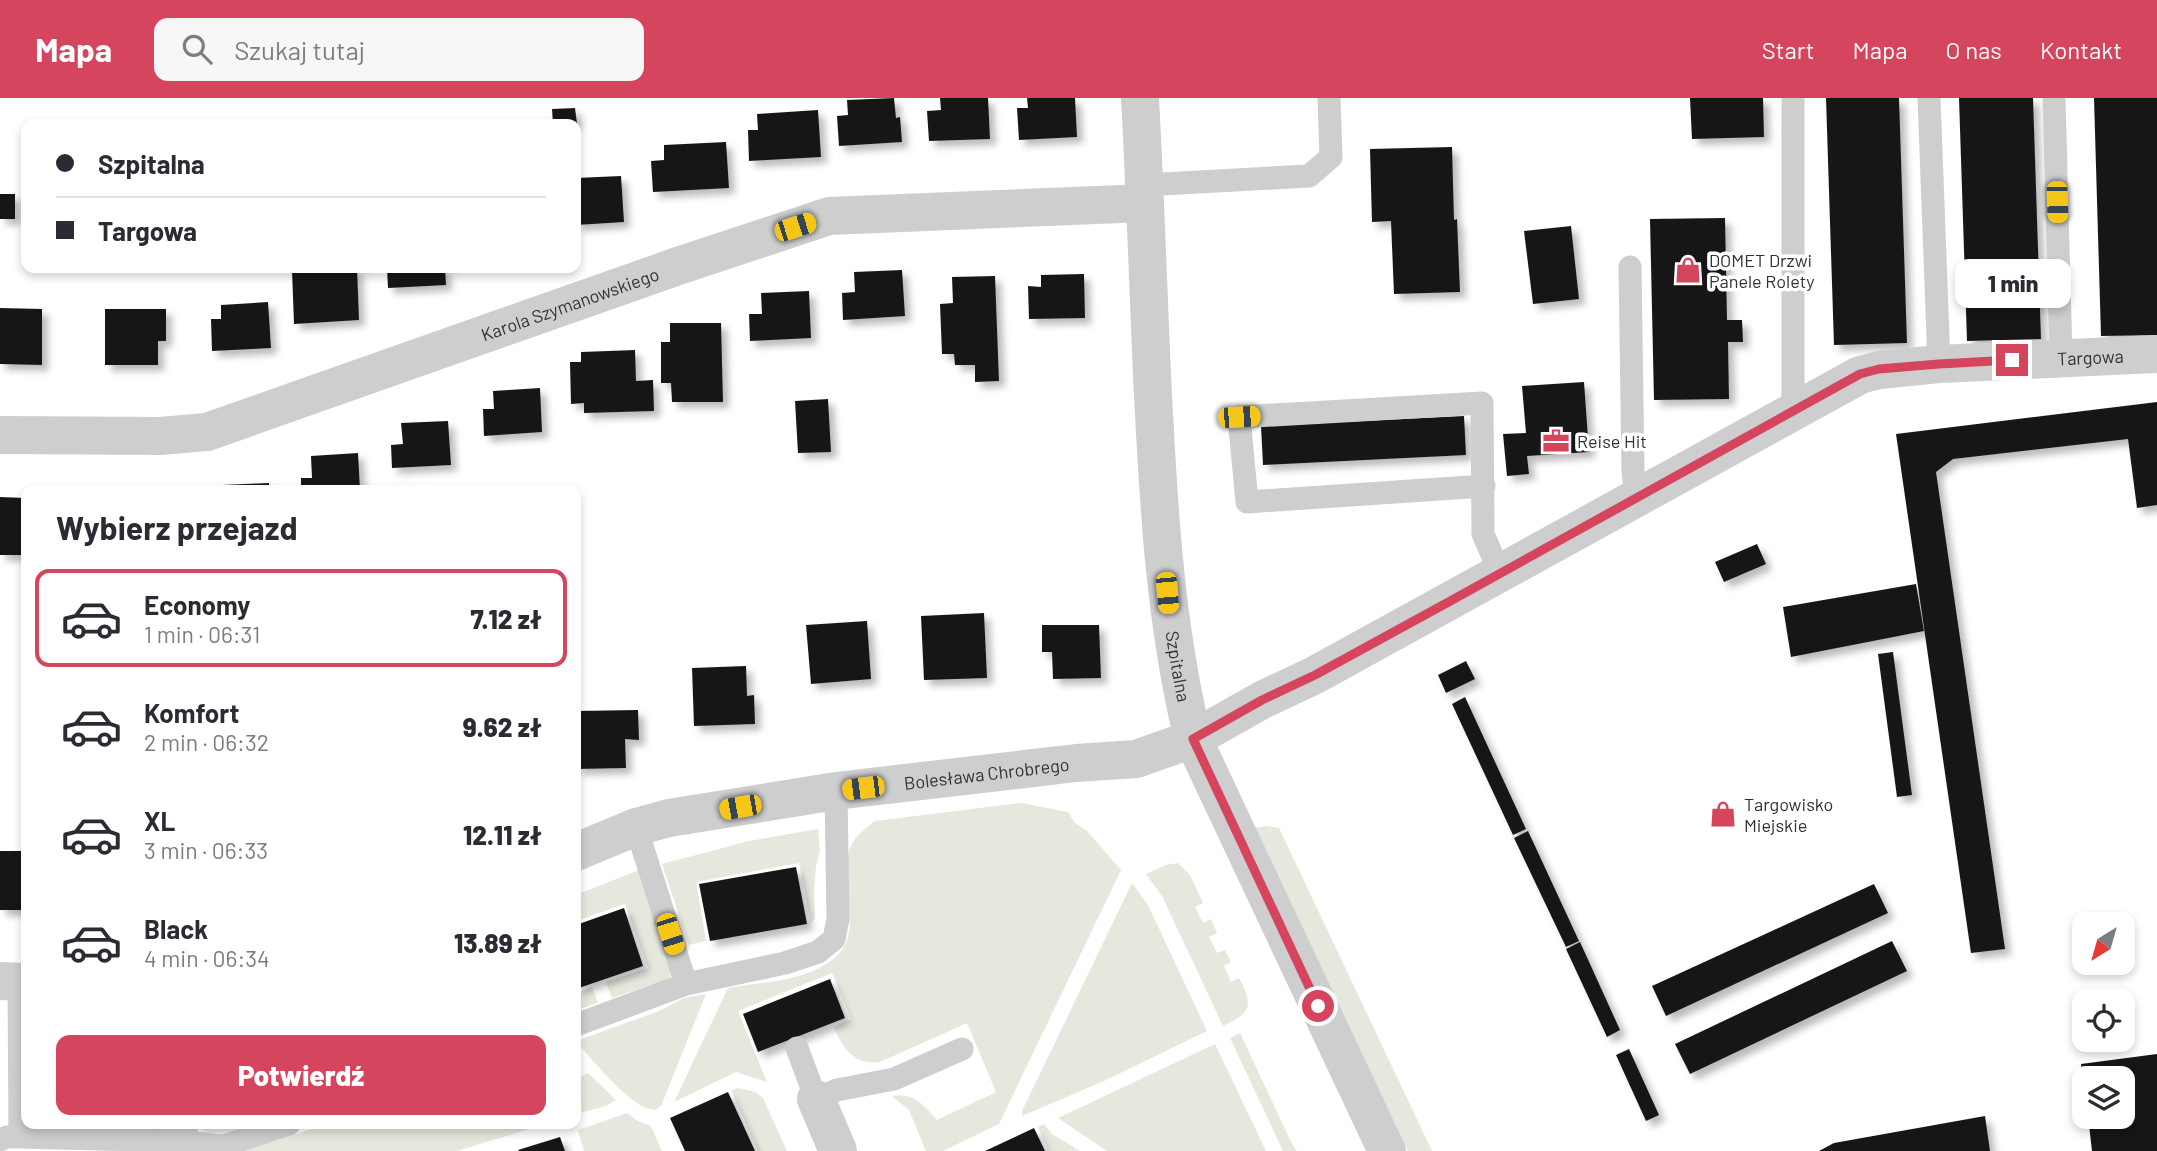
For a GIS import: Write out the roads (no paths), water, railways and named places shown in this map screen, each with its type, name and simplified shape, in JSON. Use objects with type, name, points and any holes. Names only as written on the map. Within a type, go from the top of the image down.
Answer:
[{"type":"street","name":"Szpitalna","points":[[1140,98],[1157,474],[1169,617],[1180,684],[1193,739],[1387,1151]]},
{"type":"street","name":"Karola Szymanowskiego","points":[[0,435],[160,436],[190,435],[214,430],[665,270],[829,216],[1144,194]]},
{"type":"street","name":"Targowa","points":[[1193,739],[1262,700],[1315,675],[1860,374],[1879,369],[1939,364],[2157,354]]},
{"type":"street","name":"Bolesława Chrobrego","points":[[581,850],[636,827],[669,818],[836,791],[1076,763],[1136,759],[1193,739]]},
{"type":"street","points":[[816,1099],[838,1151]]},
{"type":"lane","points":[[1144,194],[1309,176],[1331,157],[1329,98]]},
{"type":"lane","points":[[1793,98],[1793,411]]},
{"type":"lane","points":[[1929,98],[1939,364]]},
{"type":"lane","points":[[2054,98],[2061,358]]},
{"type":"lane","points":[[1630,267],[1633,471],[1636,498]]},
{"type":"lane","points":[[1484,486],[1247,502],[1239,417],[1481,393],[1484,486],[1483,534],[1500,573]]},
{"type":"lane","points":[[581,1023],[686,985],[785,963],[818,952],[834,939],[838,919],[836,791]]},
{"type":"lane","points":[[636,827],[686,985]]},
{"type":"lane","points":[[15,981],[10,1138],[178,1139],[224,1148],[275,1129]]},
{"type":"lane","points":[[797,1048],[816,1099],[837,1090],[894,1079],[962,1049]]},
{"type":"place","name":"DOMET Drzwi Panele Rolety","points":[[1688,270]]},
{"type":"place","name":"Reise Hit","points":[[1556,441]]},
{"type":"place","name":"Targowisko Miejskie","points":[[1723,814]]}]
